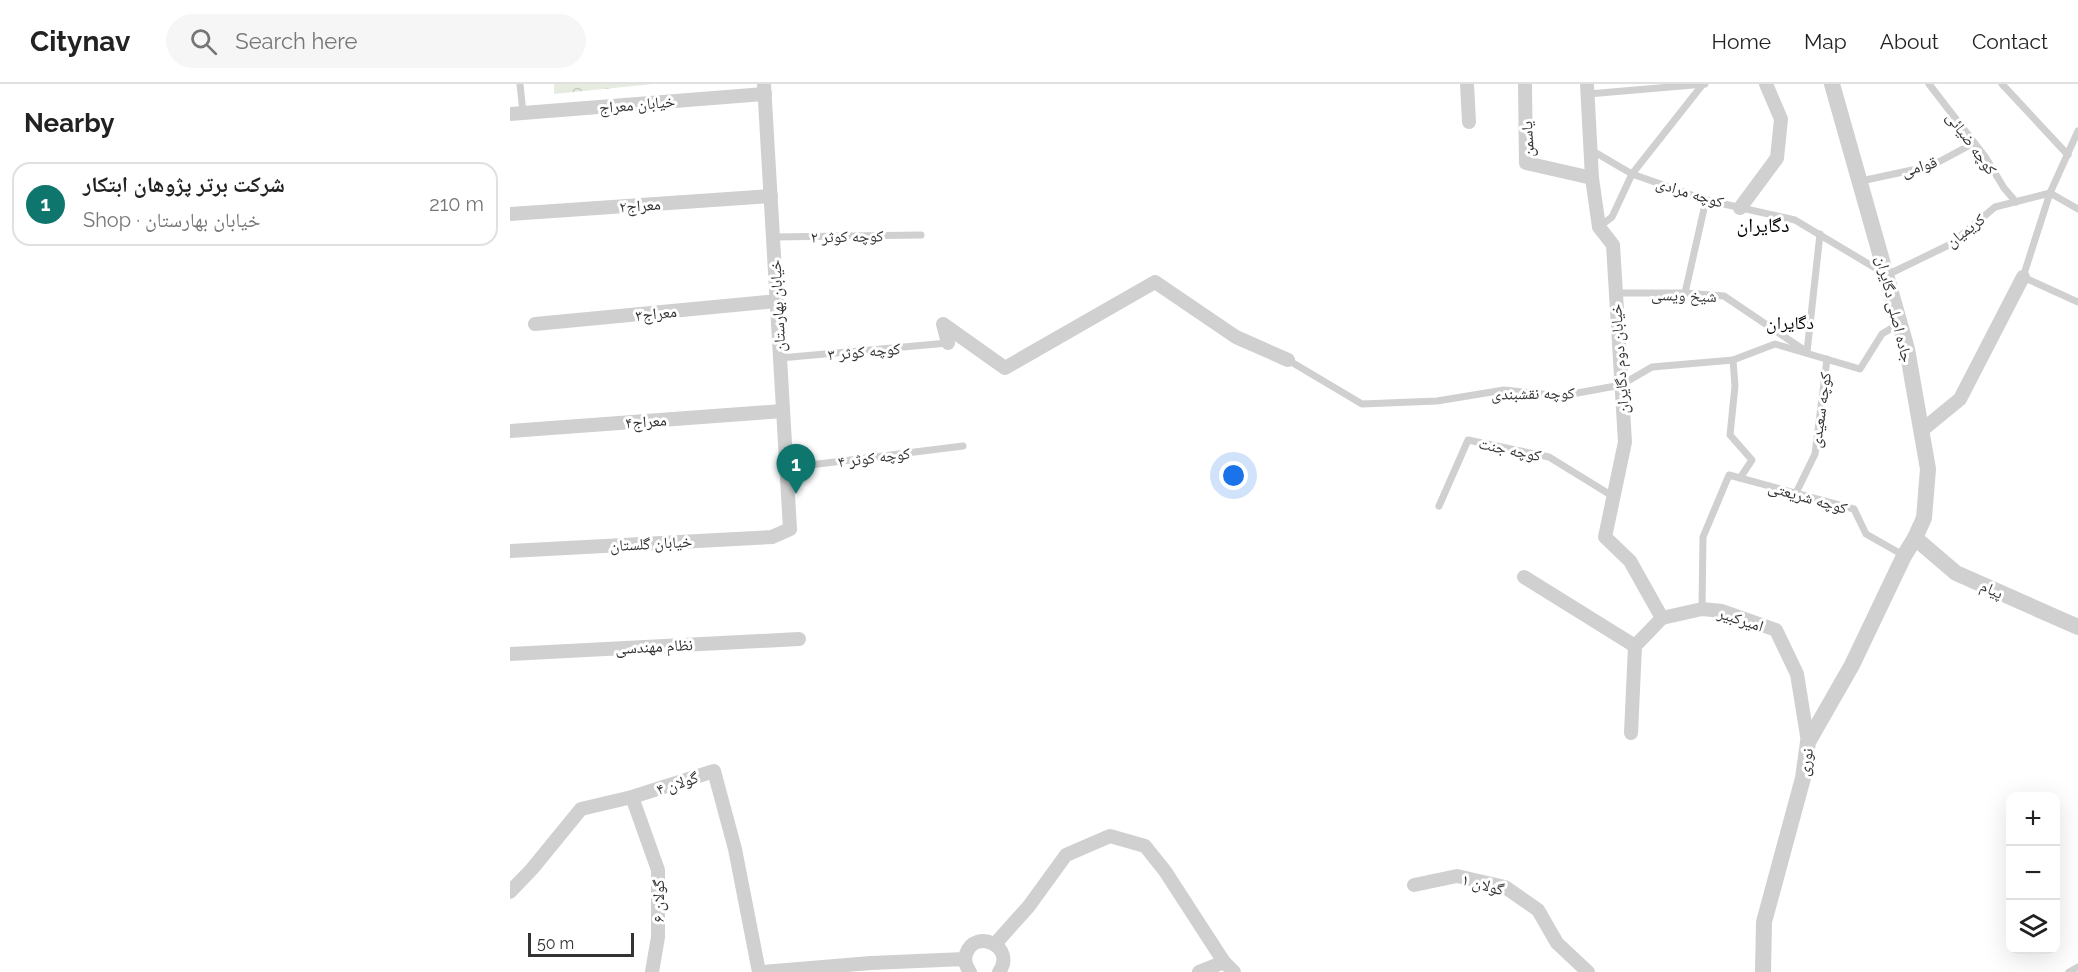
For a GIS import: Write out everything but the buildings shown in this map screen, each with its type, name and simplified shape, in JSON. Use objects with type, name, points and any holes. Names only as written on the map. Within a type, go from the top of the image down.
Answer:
[{"type":"street","points":[[1467,84],[1468,122]]},
{"type":"street","name":"یاسمن","points":[[1525,84],[1526,163],[1592,178]]},
{"type":"street","points":[[1740,208],[1777,158],[1781,119],[1766,84]]},
{"type":"street","name":"جاده اصلی دگایران","points":[[1832,84],[1907,349],[1928,469],[1924,518],[1915,538]]},
{"type":"street","name":"خیابان معراج","points":[[517,114],[765,89]]},
{"type":"street","name":"خیابان بهارستان","points":[[765,89],[790,529]]},
{"type":"street","name":"خیابان دوم دگایران","points":[[1587,89],[1592,178],[1599,226],[1613,245],[1622,386],[1624,442],[1605,537],[1630,561],[1662,618]]},
{"type":"street","name":"معراج۲","points":[[510,214],[771,196]]},
{"type":"street","points":[[1921,431],[1960,399],[2023,277]]},
{"type":"street","points":[[948,343],[943,324],[1005,368],[1155,282],[1236,337],[1288,360]]},
{"type":"street","name":"معراج۳","points":[[535,324],[777,301]]},
{"type":"street","name":"معراج۴","points":[[510,431],[783,411]]},
{"type":"street","name":"خیابان گلستان","points":[[510,551],[772,537],[790,529]]},
{"type":"street","name":"نوری","points":[[1763,972],[1764,922],[1803,778],[1808,742],[1852,665],[1904,556],[1915,538]]},
{"type":"street","name":"پیام","points":[[1915,538],[1956,573],[2078,627]]},
{"type":"street","points":[[1524,577],[1635,646]]},
{"type":"street","name":"امیرکبیر","points":[[1662,618],[1702,609],[1722,610],[1776,630],[1797,674],[1808,742]]},
{"type":"street","points":[[1631,733],[1635,646],[1662,618]]},
{"type":"street","name":"نظام مهندسی","points":[[510,654],[799,639]]},
{"type":"street","name":"گولان ۴","points":[[510,892],[581,809],[632,797],[714,771],[735,849],[761,972],[871,963],[968,965]]},
{"type":"street","name":"گولان ۶","points":[[632,797],[658,870],[658,937],[651,972]]},
{"type":"street","points":[[995,944],[1029,906],[1066,855],[1110,836],[1145,846],[1229,967],[1199,972]]},
{"type":"street","name":"گولان ۱","points":[[1414,885],[1457,876],[1504,887],[1539,910],[1557,943],[1588,972]]},
{"type":"street","points":[[968,965],[968,949],[976,942],[986,941],[995,944],[1002,951],[1004,960],[999,972]]},
{"type":"lane","points":[[517,114],[520,84]]},
{"type":"lane","points":[[1587,89],[1704,84]]},
{"type":"lane","points":[[1599,226],[1612,217],[1632,174],[1704,84]]},
{"type":"lane","name":"کوچه ضیائی","points":[[1929,84],[2016,202]]},
{"type":"lane","points":[[2002,84],[2068,155]]},
{"type":"lane","points":[[2078,131],[2050,194],[2023,277],[2078,302]]},
{"type":"lane","name":"قوامی","points":[[1861,181],[1931,166],[1974,143]]},
{"type":"lane","name":"کوچه مرادی","points":[[1591,150],[1632,174],[1706,200],[1795,220],[1887,275]]},
{"type":"lane","points":[[2050,194],[2078,209]]},
{"type":"lane","name":"کریمیان","points":[[1887,275],[1951,244],[1995,207],[2050,194]]},
{"type":"lane","points":[[1685,293],[1706,200]]},
{"type":"lane","points":[[1807,352],[1820,234]]},
{"type":"lane","name":"کوچه کوثر ۲","points":[[773,237],[921,235]]},
{"type":"lane","name":"شیخ ویسی","points":[[1615,293],[1685,293],[1724,296],[1807,352]]},
{"type":"lane","name":"کوچه نقشبندی","points":[[1288,360],[1362,404],[1437,401],[1504,390],[1561,396],[1622,386],[1652,367],[1733,360],[1775,344],[1860,369],[1882,334],[1900,322]]},
{"type":"lane","name":"کوچه کوثر ۳","points":[[780,358],[948,343]]},
{"type":"lane","name":"کوچه سعیدی","points":[[1796,493],[1815,454],[1827,359]]},
{"type":"lane","points":[[1733,360],[1735,386],[1730,435],[1752,460],[1740,478]]},
{"type":"lane","name":"کوچه جنت","points":[[1439,506],[1468,440],[1549,457],[1614,497]]},
{"type":"lane","name":"کوچه کوثر ۴","points":[[786,468],[963,446]]},
{"type":"lane","name":"کوچه شریعتی","points":[[1702,609],[1703,537],[1729,475],[1854,509],[1866,534],[1904,556]]},
{"type":"lane","points":[[2069,972],[2078,967]]},
{"type":"green space","points":[[554,84],[653,84],[554,94]]},
{"type":"place","name":"شرکت برتر پژوهان ابتکار","points":[[796,494]]},
{"type":"district","name":"دگایران","points":[[1763,225]]},
{"type":"district","name":"دگایران","points":[[1790,323]]}]
